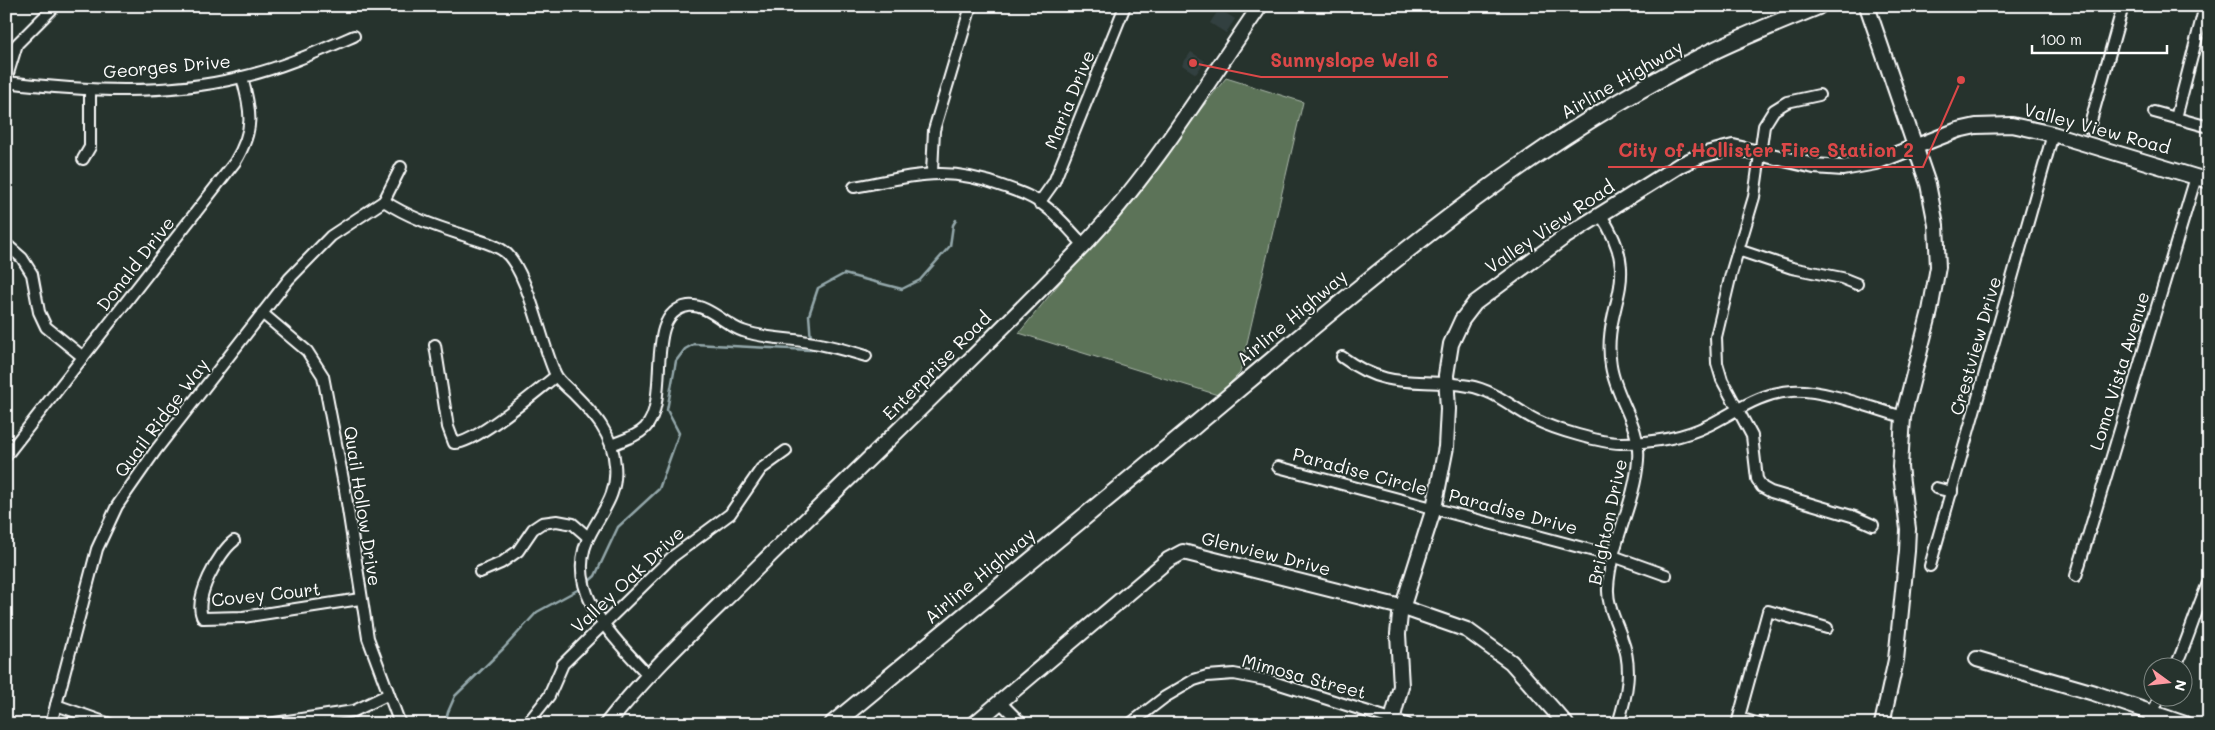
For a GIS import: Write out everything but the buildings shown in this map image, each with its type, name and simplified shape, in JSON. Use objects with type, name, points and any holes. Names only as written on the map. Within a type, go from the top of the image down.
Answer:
[{"type":"main road","name":"Airline Highway","points":[[833,724],[1339,305],[1486,190],[1610,108],[1671,73],[1752,33],[1818,6]]},
{"type":"street","points":[[6,81],[17,44],[55,6]]},
{"type":"street","points":[[932,172],[934,130],[971,6]]},
{"type":"street","name":"Maria Drive","points":[[1039,203],[1054,182],[1125,6]]},
{"type":"street","name":"Enterprise Road","points":[[607,724],[649,676],[918,412],[1084,245],[1133,187],[1205,88],[1260,6]]},
{"type":"street","points":[[1867,6],[1934,206],[1938,267],[1930,311],[1903,417],[1900,467],[1908,529],[1907,551],[1896,660],[1882,724]]},
{"type":"street","points":[[2089,128],[2123,6]]},
{"type":"street","points":[[2176,118],[2205,6]]},
{"type":"street","name":"Georges Drive","points":[[6,81],[90,89],[170,87],[242,77],[286,65],[354,36]]},
{"type":"street","name":"Donald Drive","points":[[6,456],[212,194],[242,150],[251,122],[242,77]]},
{"type":"street","points":[[83,160],[90,146],[90,89]]},
{"type":"street","points":[[1818,95],[1799,97],[1787,102],[1774,110],[1764,126],[1762,154],[1754,197],[1719,321],[1716,349],[1722,380],[1752,436],[1756,478],[1762,487],[1771,492],[1855,517],[1872,524]]},
{"type":"street","points":[[2154,112],[2209,127]]},
{"type":"street","name":"Valley View Road","points":[[1392,721],[1401,686],[1398,634],[1402,608],[1434,508],[1447,439],[1446,367],[1451,344],[1462,320],[1475,303],[1514,272],[1600,214],[1680,165],[1702,155],[1733,147],[1814,166],[1843,168],[1876,162],[1958,130],[1976,126],[2012,125],[2053,134],[2202,179]]},
{"type":"street","name":"Crestview Drive","points":[[1930,566],[2053,134]]},
{"type":"street","points":[[401,167],[384,201],[396,210],[427,223],[487,243],[505,252],[523,280],[556,376],[594,414],[607,434],[615,464],[614,492],[588,537],[581,558],[582,582],[590,603],[604,623],[649,676]]},
{"type":"street","points":[[854,187],[932,172],[950,172],[982,178],[1024,194],[1046,207],[1084,245]]},
{"type":"street","name":"Loma Vista Avenue","points":[[2076,576],[2202,179]]},
{"type":"street","name":"Quail Ridge Way","points":[[51,724],[97,548],[117,506],[156,450],[289,278],[331,236],[384,201]]},
{"type":"street","name":"Brighton Drive","points":[[1600,214],[1616,241],[1622,270],[1621,293],[1611,336],[1611,366],[1638,441],[1636,480],[1614,556],[1608,594],[1625,647],[1629,670],[1626,697],[1618,724]]},
{"type":"street","points":[[6,244],[22,258],[32,274],[39,312],[46,327],[83,357]]},
{"type":"street","points":[[1738,250],[1792,268],[1842,278],[1857,284]]},
{"type":"street","points":[[611,445],[640,432],[651,419],[658,394],[662,329],[675,312],[686,306],[697,306],[742,331],[814,343],[866,356]]},
{"type":"street","name":"Quail Hollow Drive","points":[[262,314],[307,351],[323,376],[345,490],[360,599],[370,646],[400,724]]},
{"type":"street","points":[[434,345],[448,427],[454,442],[459,443],[475,436],[556,376]]},
{"type":"street","points":[[1342,357],[1358,368],[1379,377],[1416,384],[1446,384],[1482,390],[1536,420],[1610,442],[1638,441],[1688,433],[1709,426],[1738,408],[1775,393],[1804,391],[1903,417]]},
{"type":"street","name":"Valley Oak Drive","points":[[527,724],[549,696],[563,664],[672,557],[726,518],[761,469],[786,451]]},
{"type":"street","name":"Paradise Circle","points":[[1278,467],[1434,508]]},
{"type":"street","points":[[1936,488],[1952,492]]},
{"type":"street","name":"Paradise Drive","points":[[1434,508],[1614,556],[1666,575]]},
{"type":"street","points":[[480,572],[501,563],[518,551],[533,529],[542,523],[557,521],[574,524],[588,537]]},
{"type":"street","name":"Covey Court","points":[[234,540],[217,559],[210,576],[200,609],[203,618],[243,617],[360,599]]},
{"type":"street","name":"Glenview Drive","points":[[974,724],[1168,560],[1183,552],[1402,608],[1450,623],[1485,641],[1510,662],[1566,724]]},
{"type":"street","points":[[2180,658],[2199,601],[2209,581]]},
{"type":"street","points":[[1758,724],[1738,721],[1768,611],[1828,628]]},
{"type":"street","points":[[1977,659],[2085,690],[2150,719],[2185,724]]},
{"type":"street","name":"Mimosa Street","points":[[1130,724],[1184,685],[1207,676],[1223,674],[1263,679],[1392,721],[1408,724]]},
{"type":"street","points":[[268,724],[354,711],[387,694]]},
{"type":"street","points":[[1000,702],[1022,724]]},
{"type":"street","points":[[56,705],[110,724]]},
{"type":"shaded area","points":[[1219,9],[1235,19],[1226,33],[1210,23]]},
{"type":"shaded area","points":[[1191,52],[1205,61],[1196,74],[1182,65]]},
{"type":"green space","points":[[1226,78],[1303,102],[1240,373],[1218,395],[1019,333]]},
{"type":"waterway","points":[[811,341],[809,315],[818,288],[844,274],[902,289],[920,280],[950,246],[953,225],[956,220]]},
{"type":"waterway","points":[[587,583],[595,576],[618,527],[659,489],[679,433],[667,410],[676,361],[685,349],[694,344],[811,350],[811,346]]},
{"type":"waterway","points":[[445,724],[455,696],[503,649],[537,612],[581,588]]},
{"type":"place","name":"Sunnyslope Well 6","points":[[1193,63]]},
{"type":"place","name":"City of Hollister Fire Station 2","points":[[1961,80]]}]
